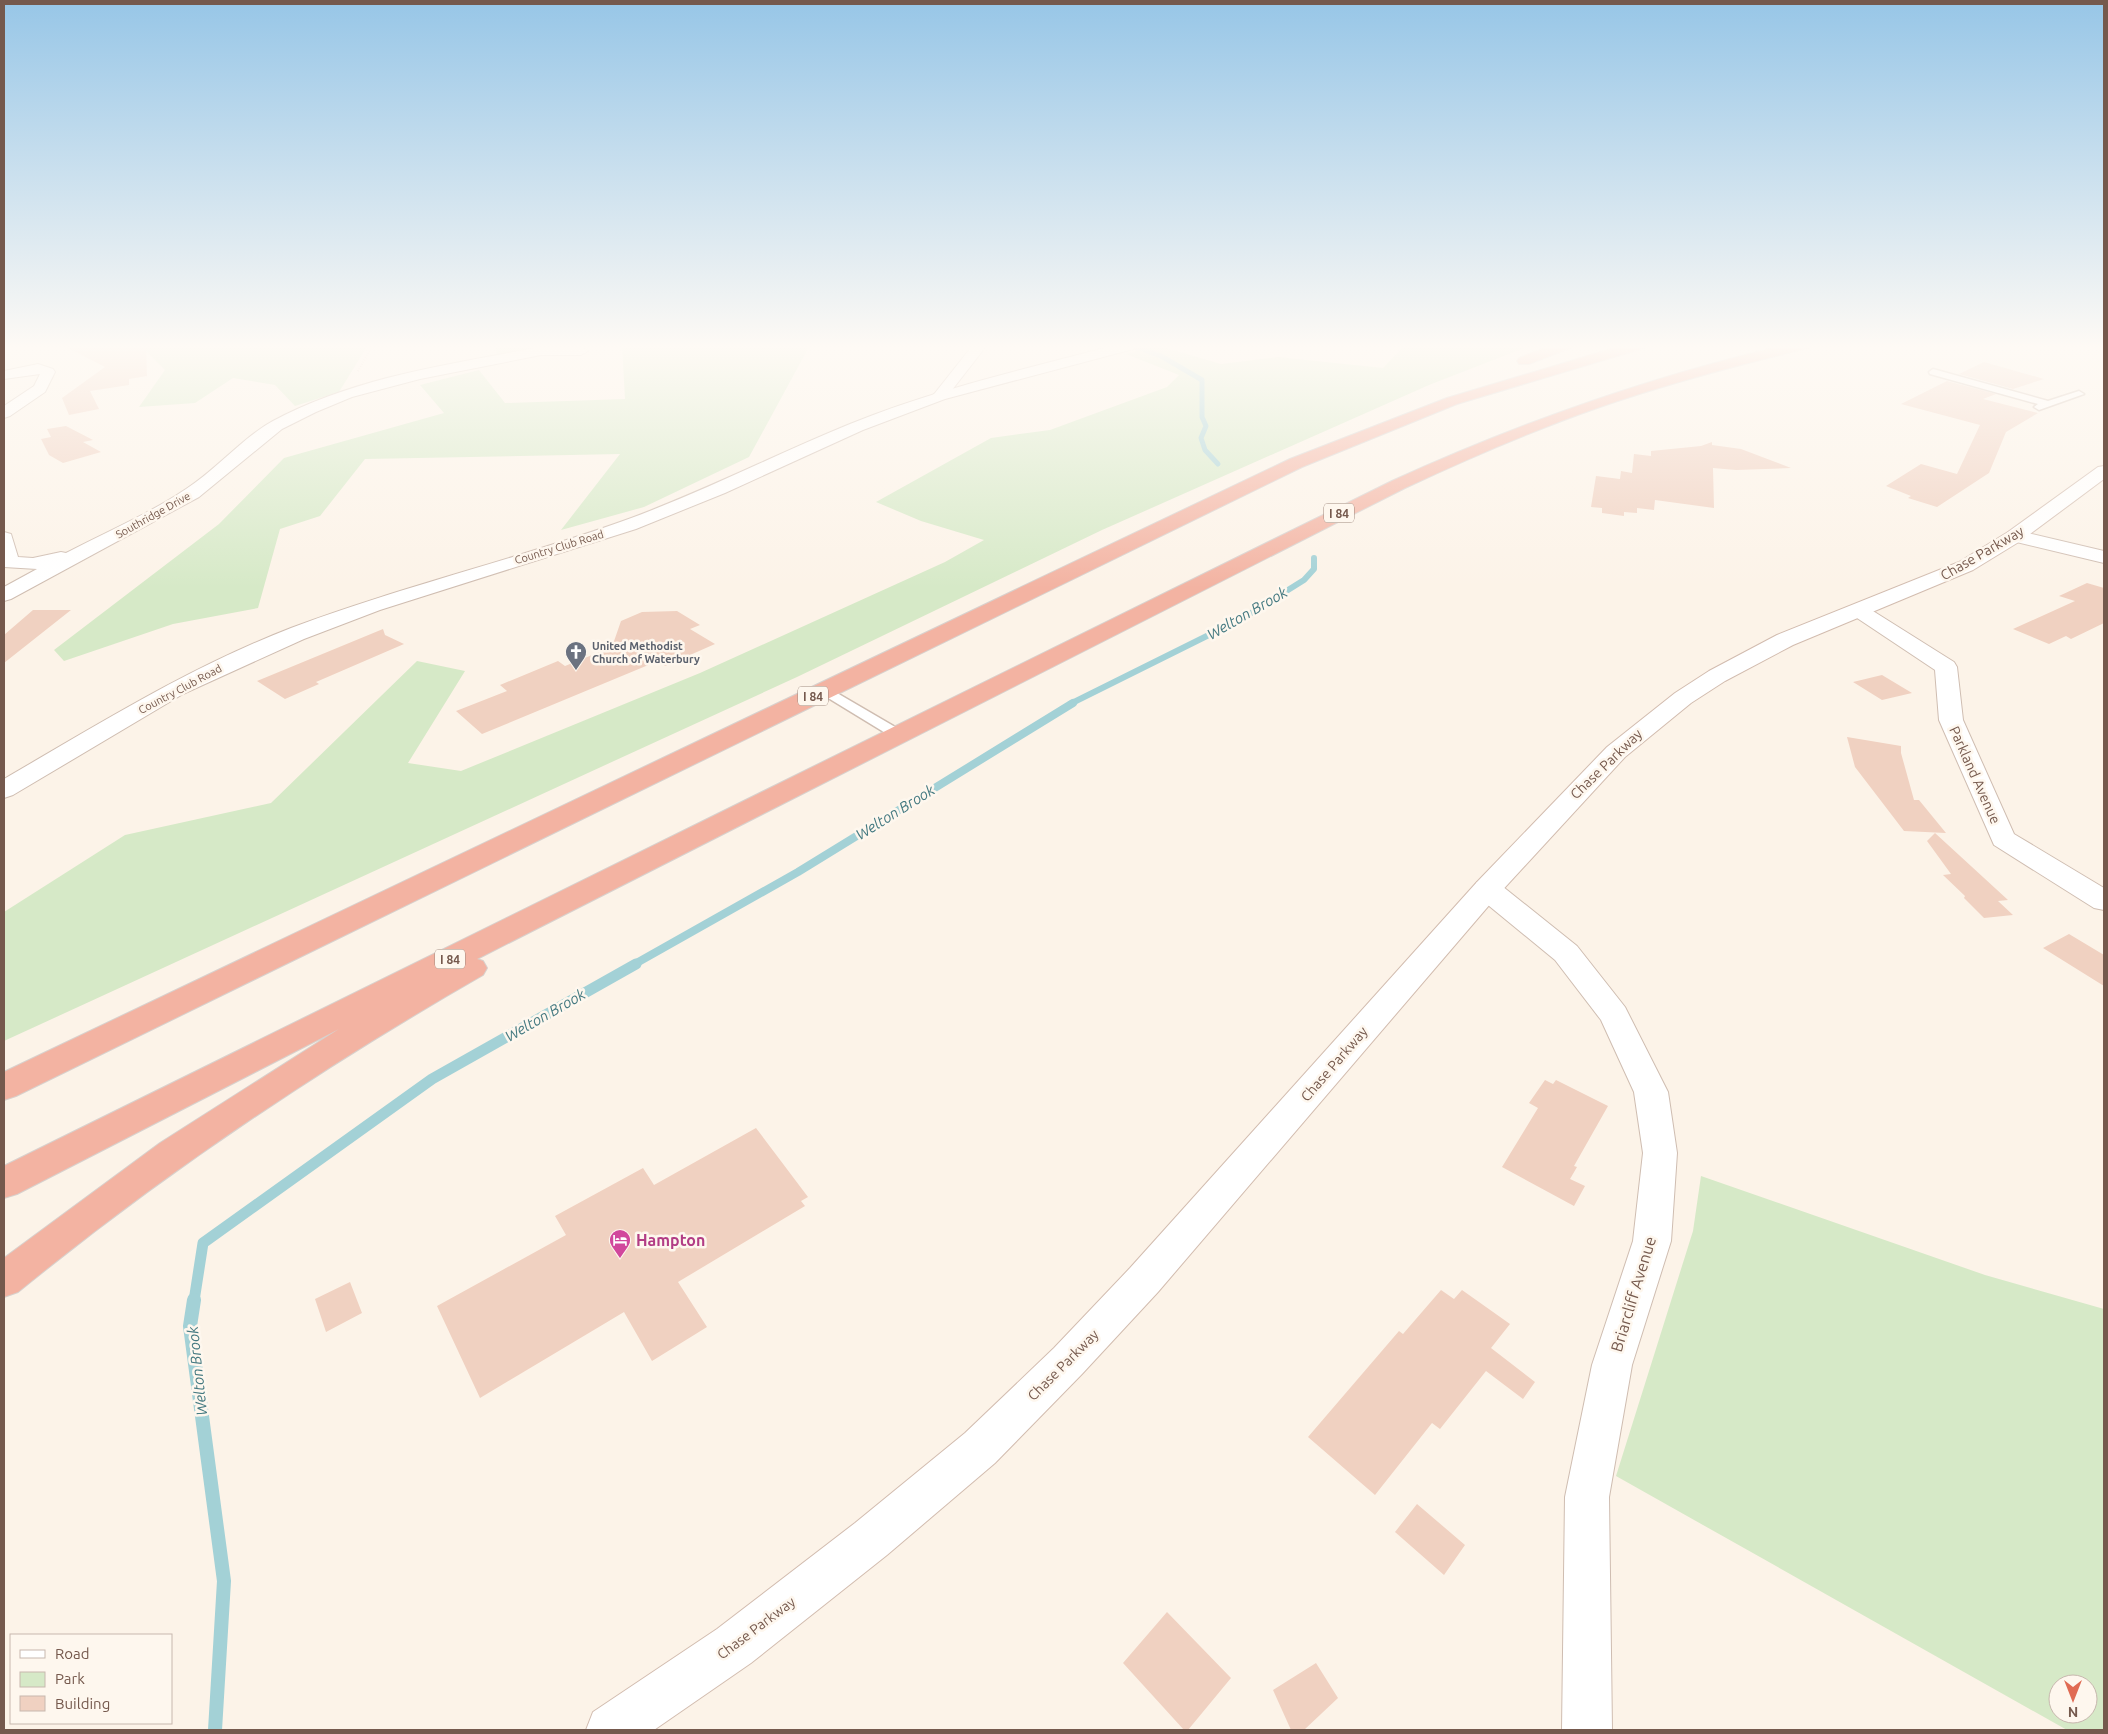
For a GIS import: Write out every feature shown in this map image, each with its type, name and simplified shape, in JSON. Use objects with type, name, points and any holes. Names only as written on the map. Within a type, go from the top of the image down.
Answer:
[{"type":"highway","points":[[1244,486],[1367,426]]},
{"type":"highway","name":"I 84","points":[[4,1087],[1244,486],[1346,441],[1386,426]]},
{"type":"highway","name":"I 84","points":[[4,1183],[1338,514],[1481,448],[1540,426]]},
{"type":"highway","points":[[4,1280],[127,1185],[212,1124],[290,1073],[422,995],[897,734]]},
{"type":"street","name":"Southridge Drive","points":[[4,595],[193,493],[276,426]]},
{"type":"street","name":"Country Club Road","points":[[4,790],[175,689],[296,634],[373,606],[629,525],[719,489],[860,426]]},
{"type":"street","name":"Chase Parkway","points":[[611,1730],[734,1646],[871,1539],[980,1448],[1068,1361],[1144,1280],[1487,889],[1581,786],[1616,752],[1662,714],[1704,685],[1751,657],[1786,640],[1966,566],[2015,536],[2104,471]]},
{"type":"street","points":[[2015,536],[2104,557]]},
{"type":"street","points":[[4,538],[7,567],[33,564],[82,553]]},
{"type":"street","name":"Parkland Avenue","points":[[1858,610],[1946,667],[1951,720],[2003,839],[2104,901]]},
{"type":"street","name":"Briarcliff Avenue","points":[[1487,889],[1566,953],[1614,1015],[1652,1092],[1660,1152],[1652,1241],[1612,1365],[1587,1497],[1587,1730]]},
{"type":"lane","points":[[825,690],[897,734]]},
{"type":"green space","points":[[398,426],[766,426],[749,457],[644,507],[561,530],[620,454],[365,459],[320,516],[280,529],[258,608],[173,624],[64,661],[54,650],[219,524],[284,458]]},
{"type":"green space","points":[[1061,426],[1337,426],[1102,530],[797,677],[4,1041],[4,912],[125,835],[271,803],[417,661],[465,671],[408,763],[461,771],[700,673],[945,562],[984,540],[921,521],[876,502],[991,438],[1050,430]]},
{"type":"green space","points":[[1701,1176],[1985,1275],[2104,1309],[2104,1730],[2067,1730],[2056,1724],[2098,1724],[2098,1674],[2048,1674],[2048,1719],[1616,1476],[1693,1231]]},
{"type":"building","points":[[66,426],[93,440],[83,442],[101,452],[63,463],[49,455],[41,439],[51,437],[47,429]]},
{"type":"building","points":[[1980,426],[2016,426],[2006,432],[1989,473],[1937,507],[1908,498],[1911,496],[1886,486],[1921,464],[1957,474]]},
{"type":"building","points":[[1712,442],[1712,445],[1741,449],[1791,468],[1736,470],[1713,468],[1714,508],[1655,500],[1654,510],[1637,508],[1637,513],[1624,512],[1624,516],[1602,513],[1602,508],[1591,507],[1596,476],[1620,479],[1621,471],[1632,473],[1634,454],[1651,456],[1651,451],[1701,446]]},
{"type":"building","points":[[2087,583],[2104,588],[2104,623],[2071,639],[2066,636],[2049,644],[2013,629],[2075,601],[2059,596]]},
{"type":"building","points":[[33,610],[71,610],[4,663],[4,635]]},
{"type":"building","name":"United Methodist Church of Waterbury","points":[[677,611],[700,625],[690,629],[715,644],[665,666],[658,661],[482,734],[456,711],[507,691],[500,685],[558,661],[565,666],[612,647],[621,621],[642,612]]},
{"type":"building","points":[[383,629],[385,635],[404,644],[316,682],[319,684],[285,699],[257,681]]},
{"type":"building","points":[[1882,675],[1912,693],[1882,700],[1853,682]]},
{"type":"building","points":[[1847,737],[1901,746],[1901,753],[1914,800],[1919,800],[1946,833],[1904,831],[1855,767]]},
{"type":"building","points":[[1935,833],[2008,900],[1998,901],[2013,915],[1984,918],[1964,898],[1965,896],[1943,875],[1951,874],[1927,841]]},
{"type":"building","points":[[2069,934],[2104,955],[2104,986],[2043,948]]},
{"type":"building","points":[[1545,1080],[1553,1084],[1556,1080],[1608,1106],[1574,1166],[1577,1167],[1570,1179],[1585,1186],[1574,1206],[1502,1167],[1538,1108],[1529,1103]]},
{"type":"building","name":"Hampton","points":[[756,1128],[808,1197],[801,1201],[805,1206],[678,1282],[707,1327],[652,1361],[624,1312],[480,1398],[437,1306],[566,1235],[555,1216],[643,1168],[654,1185]]},
{"type":"building","points":[[350,1282],[362,1313],[326,1332],[315,1299]]},
{"type":"building","points":[[1441,1290],[1454,1299],[1462,1290],[1510,1324],[1491,1348],[1535,1382],[1523,1399],[1486,1371],[1440,1429],[1432,1423],[1375,1495],[1308,1437],[1399,1331],[1403,1334]]},
{"type":"building","points":[[1417,1504],[1465,1545],[1444,1575],[1395,1532]]},
{"type":"building","points":[[1167,1612],[1231,1678],[1188,1730],[1184,1730],[1123,1663]]},
{"type":"building","points":[[1316,1663],[1338,1698],[1304,1730],[1291,1730],[1273,1690]]},
{"type":"waterway","name":"Welton Brook","points":[[1206,426],[1201,438],[1205,450],[1218,464]]},
{"type":"waterway","name":"Welton Brook","points":[[1070,704],[1243,618],[1304,580],[1314,569],[1314,558]]},
{"type":"waterway","name":"Welton Brook","points":[[633,965],[798,872],[1073,703]]},
{"type":"waterway","name":"Welton Brook","points":[[194,1301],[203,1243],[432,1079],[636,964]]},
{"type":"waterway","name":"Welton Brook","points":[[194,1300],[190,1326],[224,1581],[215,1730]]},
{"type":"place","name":"United Methodist Church of Waterbury","points":[[576,671]]},
{"type":"place","name":"Hampton","points":[[620,1259]]}]
